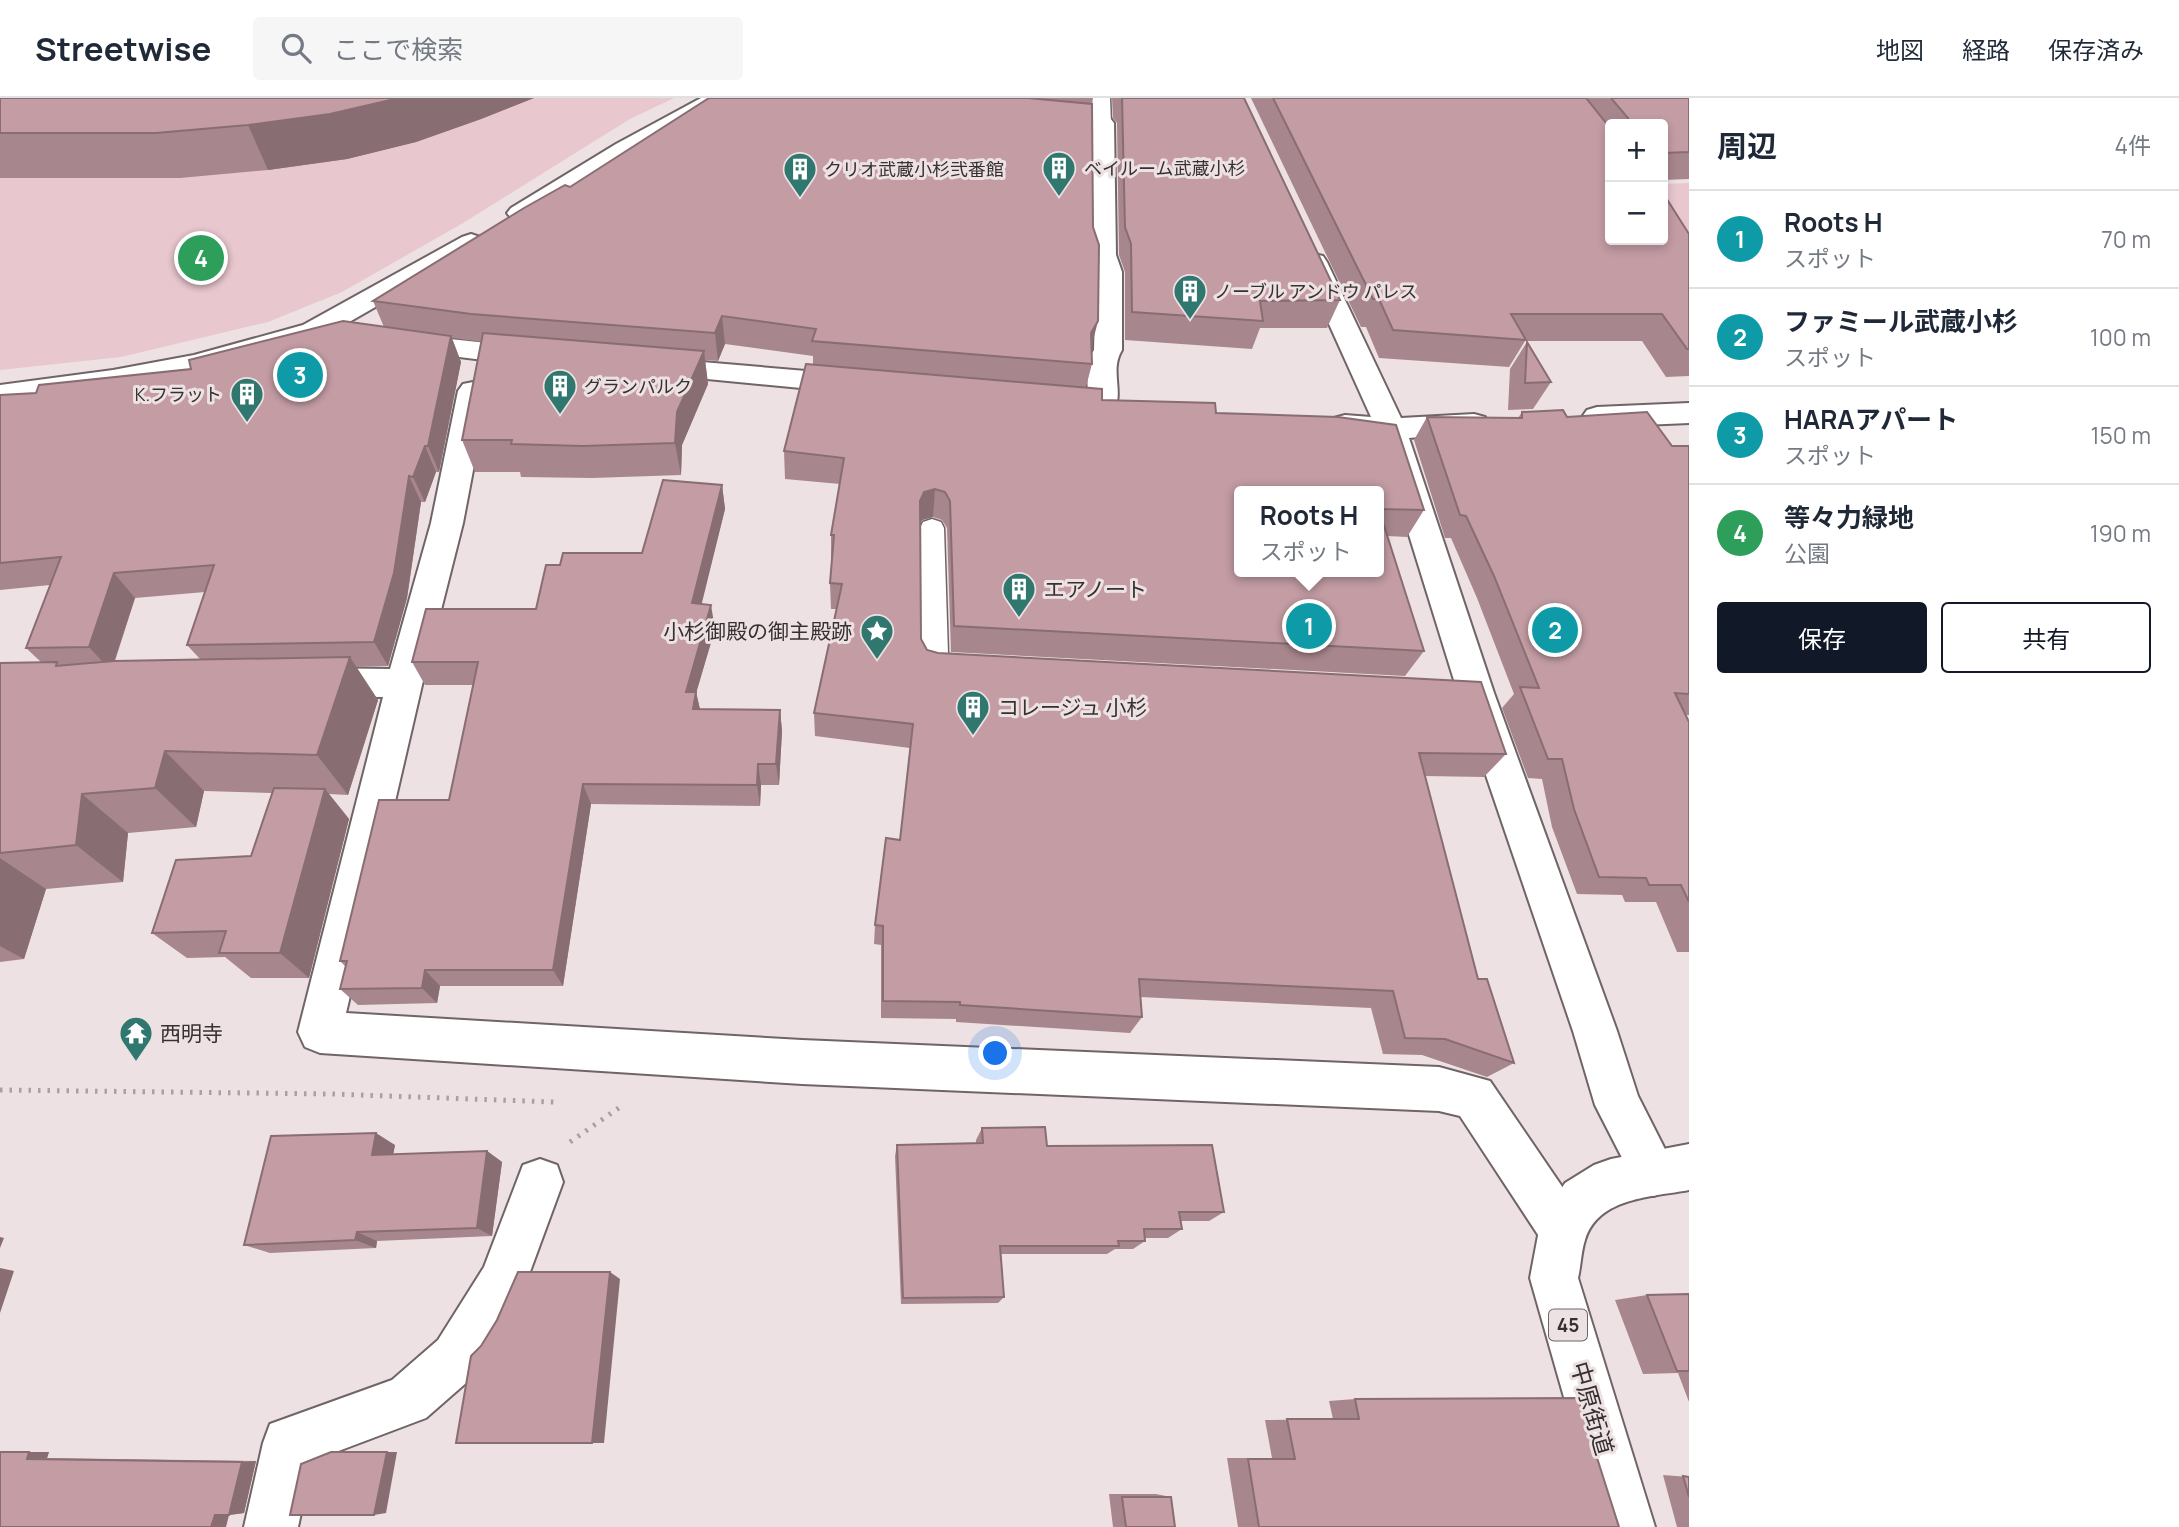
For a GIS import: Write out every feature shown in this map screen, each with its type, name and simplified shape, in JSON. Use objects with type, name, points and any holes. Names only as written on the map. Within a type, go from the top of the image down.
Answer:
[{"type":"street","points":[[0,394],[113,379],[196,364],[313,331],[494,229],[624,149],[718,98]]},
{"type":"street","points":[[1019,115],[1102,110],[1103,255],[1109,272],[1108,349],[1101,361],[1103,405]]},
{"type":"street","points":[[1298,228],[1391,429],[1462,692],[1595,1031],[1618,1105],[1672,1170]]},
{"type":"street","points":[[313,331],[480,353],[561,359]]},
{"type":"street","points":[[480,353],[447,523],[404,685],[320,1032],[802,1062],[1439,1089],[1474,1097],[1563,1230]]},
{"type":"street","points":[[627,365],[874,386]]},
{"type":"street","points":[[1572,419],[1689,413]]},
{"type":"street","points":[[1317,423],[1391,429],[1505,423]]},
{"type":"street","points":[[286,683],[368,681],[404,685]]},
{"type":"street","name":"中原街道","points":[[1628,1527],[1554,1278],[1563,1230],[1582,1200],[1611,1182],[1672,1170]]},
{"type":"street","points":[[271,1527],[289,1443],[408,1400],[456,1358],[503,1282],[540,1182]]},
{"type":"lane","points":[[932,528],[935,664],[990,667]]},
{"type":"path","points":[[540,1182],[561,1148],[624,1105],[688,1055]]},
{"type":"shaded area","points":[[0,98],[674,98],[630,119],[463,223],[342,292],[268,322],[121,357],[0,370]]},
{"type":"shaded area","points":[[1689,183],[1689,253],[1668,225],[1668,184]]},
{"type":"building","points":[[0,98],[399,98],[330,114],[248,125],[156,133],[0,133]]},
{"type":"building","points":[[709,98],[1028,98],[1092,104],[1093,227],[1099,245],[1098,321],[1091,333],[1092,364],[812,341],[816,329],[722,316],[715,333],[471,314],[373,301],[524,208],[565,185],[570,187]]},
{"type":"building","points":[[1122,98],[1244,98],[1340,300],[1260,301],[1263,321],[1132,312],[1131,244],[1125,227]]},
{"type":"building","points":[[1273,98],[1586,98],[1605,122],[1605,245],[1668,245],[1668,201],[1689,234],[1689,349],[1662,314],[1511,314],[1526,340],[1393,330],[1379,299],[1373,299]]},
{"type":"building","points":[[1611,98],[1689,98],[1689,152],[1668,153],[1668,119],[1628,118]]},
{"type":"building","points":[[343,321],[451,336],[428,446],[425,446],[413,477],[409,476],[394,573],[374,642],[187,645],[214,565],[114,573],[89,647],[26,648],[61,557],[0,563],[0,395],[36,393],[39,385],[191,369],[189,360]]},
{"type":"building","points":[[483,333],[704,351],[677,412],[675,443],[583,446],[511,444],[512,440],[462,440]]},
{"type":"building","points":[[1527,342],[1551,382],[1525,383]]},
{"type":"building","points":[[806,364],[1102,389],[1102,400],[1215,403],[1216,413],[1338,417],[1396,425],[1424,510],[1384,509],[1384,486],[1234,486],[1234,577],[1384,577],[1384,526],[1424,651],[954,626],[950,501],[945,492],[935,489],[924,492],[920,501],[921,639],[927,650],[938,653],[1481,682],[1506,754],[1419,753],[1478,979],[1487,979],[1514,1063],[1445,1039],[1405,1038],[1393,991],[1139,979],[1142,1017],[960,1005],[960,1002],[883,1001],[883,926],[875,925],[886,838],[900,840],[913,724],[814,713],[842,584],[830,583],[834,535],[831,535],[844,458],[784,451]]},
{"type":"building","points":[[1563,410],[1567,417],[1647,412],[1672,446],[1689,446],[1689,694],[1675,693],[1689,722],[1689,902],[1681,885],[1649,885],[1646,878],[1599,877],[1574,809],[1562,759],[1548,759],[1520,687],[1539,688],[1494,576],[1466,516],[1460,515],[1427,417],[1522,418],[1522,412]]},
{"type":"building","points":[[663,480],[722,485],[692,603],[711,605],[686,692],[696,692],[693,709],[780,710],[776,764],[758,764],[757,785],[583,784],[553,970],[425,970],[422,988],[340,989],[347,961],[340,961],[379,800],[449,800],[478,662],[412,662],[426,609],[536,609],[546,565],[560,565],[563,553],[642,553]]},
{"type":"building","points":[[350,657],[317,755],[165,751],[155,788],[82,794],[76,845],[0,853],[0,663],[57,662],[56,666],[114,661]]},
{"type":"building","points":[[274,788],[325,789],[280,953],[219,953],[226,931],[152,933],[176,860],[251,856]]},
{"type":"building","points":[[1045,1127],[1047,1146],[1212,1145],[1224,1212],[1179,1212],[1182,1229],[1144,1229],[1145,1241],[1118,1241],[1119,1246],[1000,1246],[1004,1297],[903,1298],[897,1145],[983,1143],[982,1128]]},
{"type":"building","points":[[376,1133],[372,1155],[487,1151],[477,1228],[357,1232],[355,1240],[244,1245],[271,1136]]},
{"type":"building","points":[[518,1272],[610,1272],[592,1443],[456,1443],[471,1356],[481,1346],[497,1320]]},
{"type":"building","points":[[1689,1294],[1689,1371],[1677,1371],[1647,1295]]},
{"type":"building","points":[[1578,1398],[1619,1527],[1259,1527],[1248,1459],[1295,1459],[1287,1419],[1359,1419],[1355,1399]]},
{"type":"building","points":[[0,1452],[29,1452],[27,1459],[242,1462],[229,1515],[215,1515],[211,1527],[0,1527]]},
{"type":"building","points":[[331,1452],[387,1452],[374,1515],[290,1515],[301,1464]]},
{"type":"building","points":[[1683,1476],[1689,1477],[1689,1497]]},
{"type":"building","points":[[1122,1497],[1171,1497],[1175,1527],[1126,1527]]},
{"type":"place","name":"ベイルーム武蔵小杉","points":[[1059,198]]},
{"type":"place","name":"クリオ武蔵小杉弐番館","points":[[800,199]]},
{"type":"place","name":"等々力緑地","points":[[201,258]]},
{"type":"place","name":"ノーブル アンドウ パレス","points":[[1190,321]]},
{"type":"place","name":"HARAアパート","points":[[300,375]]},
{"type":"place","name":"グランパルク","points":[[560,416]]},
{"type":"place","name":"K.フラット","points":[[247,424]]},
{"type":"place","name":"エアノート","points":[[1019,619]]},
{"type":"place","name":"Roots H","points":[[1309,626]]},
{"type":"place","name":"ファミール武蔵小杉","points":[[1555,630]]},
{"type":"place","name":"小杉御殿の御主殿跡","points":[[877,661]]},
{"type":"place","name":"コレージュ 小杉","points":[[973,737]]},
{"type":"place","name":"西明寺","points":[[136,1063]]}]
